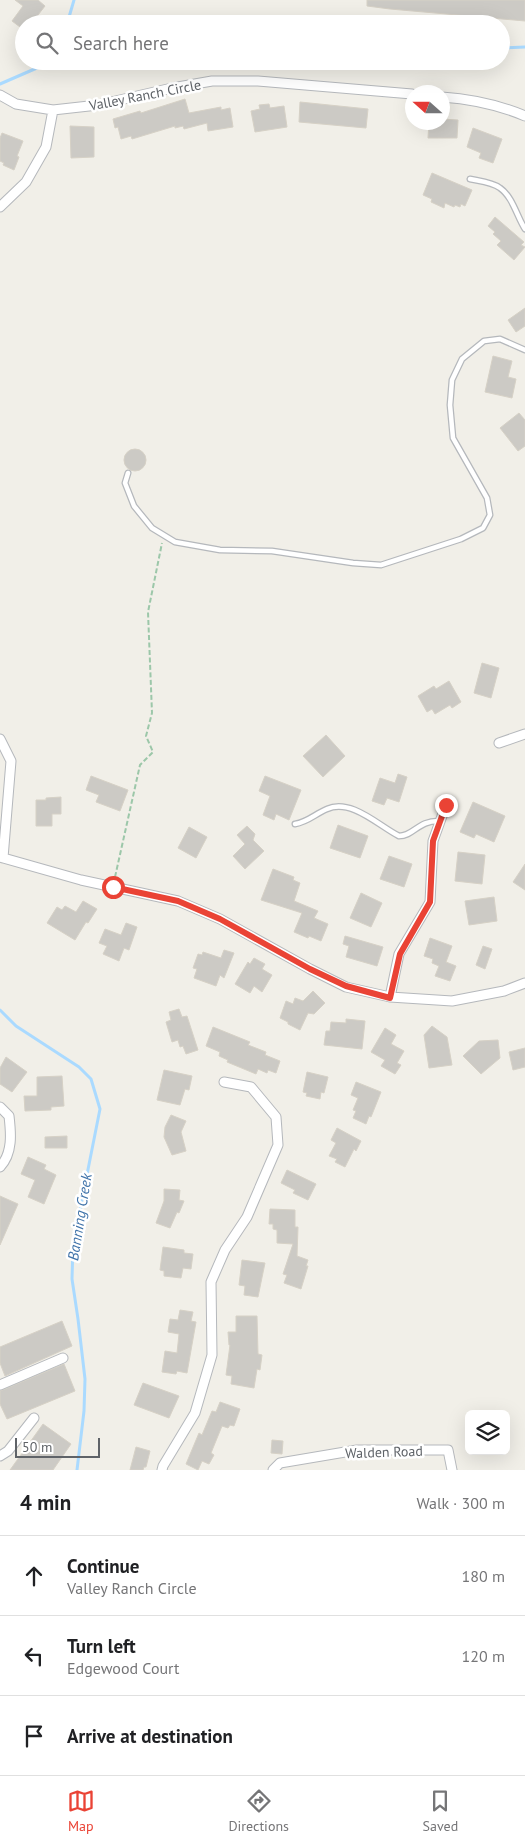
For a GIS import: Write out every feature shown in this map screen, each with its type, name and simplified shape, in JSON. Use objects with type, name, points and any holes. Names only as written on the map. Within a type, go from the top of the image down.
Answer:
[{"type":"street","name":"Valley Ranch Circle","points":[[0,95],[16,104],[53,110],[98,105],[212,81],[258,81],[405,93]]},
{"type":"street","points":[[450,97],[464,98],[506,108],[525,116]]},
{"type":"street","points":[[0,207],[26,182],[46,147],[53,110]]},
{"type":"street","points":[[499,742],[525,734]]},
{"type":"street","points":[[0,739],[11,761],[1,858],[80,880],[178,901],[220,919],[310,969],[346,986],[390,998],[452,1001],[504,991],[525,983]]},
{"type":"street","points":[[390,998],[400,954],[430,902],[433,841],[446,805]]},
{"type":"street","points":[[162,1470],[196,1413],[212,1355],[211,1282],[224,1250],[247,1217],[278,1145],[276,1117],[251,1087],[224,1082]]},
{"type":"street","points":[[0,1107],[10,1116],[11,1142],[0,1167]]},
{"type":"street","points":[[0,1385],[63,1358]]},
{"type":"street","points":[[0,1456],[8,1451],[34,1418]]},
{"type":"street","name":"Walden Road","points":[[273,1470],[280,1464],[357,1450],[448,1450],[452,1470]]},
{"type":"lane","points":[[470,179],[489,183],[501,189],[525,229]]},
{"type":"lane","points":[[128,473],[125,483],[134,506],[152,528],[175,542],[220,550],[272,550],[354,563],[381,565],[461,539],[482,528],[490,515],[487,498],[453,438],[450,405],[452,380],[462,359],[484,341],[500,339],[525,350]]},
{"type":"lane","points":[[295,824],[304,823],[326,809],[334,807],[354,810],[399,836],[408,834],[425,822],[440,821]]},
{"type":"path","points":[[113,887],[140,765],[153,752],[146,736],[152,713],[148,612],[164,536]]},
{"type":"building","points":[[15,0],[38,0],[45,6],[38,15],[16,15],[23,6]]},
{"type":"building","points":[[367,0],[525,0],[525,21],[510,20],[510,15],[458,15],[367,6]]},
{"type":"building","points":[[185,99],[189,113],[221,107],[221,110],[230,108],[233,127],[208,131],[207,123],[184,129],[183,126],[175,128],[175,126],[132,139],[131,136],[121,139],[118,127],[115,128],[113,119],[140,111],[141,113]]},
{"type":"building","points":[[300,102],[368,109],[366,128],[299,122]]},
{"type":"building","points":[[269,104],[270,108],[284,106],[287,127],[255,132],[251,111],[260,109],[259,105]]},
{"type":"building","points":[[450,120],[458,120],[457,138],[428,138],[428,130],[450,130]]},
{"type":"building","points":[[70,126],[94,127],[94,157],[71,158]]},
{"type":"building","points":[[473,128],[502,139],[493,163],[479,158],[481,153],[467,147]]},
{"type":"building","points":[[2,133],[23,141],[14,170],[3,165],[4,163],[0,161],[0,138]]},
{"type":"building","points":[[432,173],[472,190],[465,206],[461,204],[460,207],[455,205],[454,207],[445,203],[444,208],[431,202],[432,199],[423,195]]},
{"type":"building","points":[[495,217],[524,242],[521,245],[525,247],[514,260],[497,245],[501,241],[488,226]]},
{"type":"building","points":[[525,308],[525,326],[516,332],[508,320]]},
{"type":"building","points":[[493,356],[512,361],[508,377],[516,379],[512,398],[485,392]]},
{"type":"building","points":[[519,413],[525,420],[525,446],[518,451],[500,428]]},
{"type":"building","points":[[135,449],[143,452],[146,460],[143,468],[135,471],[127,468],[124,460],[127,452]]},
{"type":"building","points":[[482,663],[499,668],[491,698],[474,693]]},
{"type":"building","points":[[449,681],[461,702],[452,708],[450,705],[435,714],[432,709],[427,712],[418,696],[434,686],[436,689]]},
{"type":"building","points":[[326,735],[345,756],[323,777],[303,756]]},
{"type":"building","points":[[398,774],[407,777],[399,802],[387,798],[384,805],[372,801],[380,778],[395,783]]},
{"type":"building","points":[[91,776],[128,790],[120,811],[96,802],[99,795],[86,790]]},
{"type":"building","points":[[265,776],[301,790],[289,820],[276,814],[274,820],[263,815],[270,796],[259,791]]},
{"type":"building","points":[[61,797],[61,814],[52,814],[52,826],[36,826],[36,800]]},
{"type":"building","points":[[473,802],[505,816],[494,842],[476,834],[474,838],[460,832]]},
{"type":"building","points":[[338,825],[368,836],[360,858],[330,848]]},
{"type":"building","points":[[247,826],[255,834],[253,840],[264,851],[245,869],[233,856],[245,844],[237,835]]},
{"type":"building","points":[[189,827],[207,837],[196,858],[178,848]]},
{"type":"building","points":[[458,852],[485,855],[482,884],[455,881]]},
{"type":"building","points":[[389,856],[412,864],[404,887],[380,879]]},
{"type":"building","points":[[525,864],[525,890],[513,882]]},
{"type":"building","points":[[273,869],[294,877],[293,880],[300,883],[294,901],[318,911],[314,918],[328,924],[321,941],[294,932],[302,913],[261,900]]},
{"type":"building","points":[[361,893],[382,903],[371,927],[350,918]]},
{"type":"building","points":[[494,897],[497,921],[469,925],[465,901]]},
{"type":"building","points":[[83,901],[97,909],[75,940],[47,923],[57,907],[62,910],[65,906],[76,912]]},
{"type":"building","points":[[126,923],[137,927],[129,950],[124,948],[119,961],[103,954],[107,946],[99,943],[105,929],[121,935]]},
{"type":"building","points":[[345,936],[383,947],[377,966],[346,957],[349,946],[343,944]]},
{"type":"building","points":[[430,938],[452,946],[446,962],[456,966],[450,981],[435,976],[439,966],[432,963],[433,959],[424,956]]},
{"type":"building","points":[[483,946],[492,949],[485,969],[476,965]]},
{"type":"building","points":[[224,950],[234,953],[224,978],[220,975],[216,986],[194,978],[197,969],[193,968],[198,954],[202,955],[203,952],[221,958]]},
{"type":"building","points":[[254,958],[265,964],[262,969],[272,975],[262,992],[254,986],[250,993],[235,984],[248,962],[250,964]]},
{"type":"building","points":[[313,991],[325,1003],[314,1014],[308,1013],[300,1030],[280,1018],[286,1001],[293,1004],[295,998],[303,1001]]},
{"type":"building","points":[[179,1009],[182,1017],[187,1016],[198,1050],[186,1054],[183,1046],[180,1047],[178,1040],[172,1042],[166,1022],[171,1020],[169,1012]]},
{"type":"building","points":[[346,1019],[365,1021],[362,1049],[324,1045],[326,1031],[330,1031],[331,1022],[346,1023]]},
{"type":"building","points":[[432,1026],[447,1037],[452,1065],[429,1068],[424,1035]]},
{"type":"building","points":[[213,1027],[250,1042],[248,1045],[266,1052],[265,1055],[280,1061],[276,1073],[268,1070],[267,1073],[258,1069],[256,1074],[227,1062],[228,1060],[219,1056],[220,1052],[206,1046]]},
{"type":"building","points":[[385,1028],[396,1035],[391,1044],[404,1051],[397,1063],[401,1065],[395,1074],[381,1066],[385,1060],[371,1052]]},
{"type":"building","points":[[498,1040],[500,1058],[481,1074],[463,1056],[479,1041]]},
{"type":"building","points":[[525,1048],[525,1067],[513,1070],[509,1052]]},
{"type":"building","points":[[6,1057],[27,1072],[12,1092],[0,1084],[0,1068]]},
{"type":"building","points":[[164,1070],[192,1076],[189,1090],[185,1089],[180,1105],[157,1100]]},
{"type":"building","points":[[307,1072],[328,1077],[324,1093],[321,1092],[320,1099],[306,1096],[307,1093],[303,1092]]},
{"type":"building","points":[[62,1076],[64,1106],[51,1107],[51,1110],[25,1111],[24,1096],[37,1096],[37,1077]]},
{"type":"building","points":[[356,1082],[381,1092],[371,1117],[369,1116],[366,1124],[353,1118],[356,1111],[353,1110],[358,1098],[351,1095]]},
{"type":"building","points":[[171,1115],[186,1121],[181,1132],[186,1151],[172,1155],[164,1137],[165,1127]]},
{"type":"building","points":[[337,1128],[361,1141],[356,1151],[354,1149],[345,1167],[335,1162],[337,1159],[329,1156],[336,1143],[331,1140]]},
{"type":"building","points":[[67,1136],[67,1148],[45,1148],[45,1137]]},
{"type":"building","points":[[28,1157],[46,1165],[44,1169],[56,1175],[44,1204],[28,1197],[35,1180],[21,1174]]},
{"type":"building","points":[[287,1170],[316,1184],[308,1200],[293,1193],[295,1190],[281,1183]]},
{"type":"building","points":[[164,1189],[180,1190],[179,1200],[184,1201],[170,1228],[156,1223],[164,1201]]},
{"type":"building","points":[[0,1196],[18,1204],[0,1245]]},
{"type":"building","points":[[270,1209],[295,1210],[295,1227],[298,1227],[297,1256],[308,1260],[301,1289],[284,1283],[287,1275],[283,1274],[293,1244],[277,1243],[277,1230],[273,1229],[273,1224],[269,1224]]},
{"type":"building","points":[[163,1247],[184,1250],[184,1253],[193,1254],[191,1269],[183,1268],[181,1278],[164,1276],[164,1271],[160,1270]]},
{"type":"building","points":[[242,1260],[265,1263],[258,1297],[244,1295],[245,1286],[239,1285]]},
{"type":"building","points":[[180,1310],[193,1312],[191,1321],[196,1322],[187,1373],[177,1371],[176,1374],[162,1372],[165,1351],[177,1353],[179,1334],[168,1332],[170,1319],[178,1320]]},
{"type":"building","points":[[236,1316],[257,1316],[258,1354],[262,1355],[260,1370],[257,1369],[254,1388],[231,1384],[232,1376],[226,1375],[230,1345],[228,1332],[236,1332]]},
{"type":"building","points":[[62,1321],[72,1346],[5,1376],[0,1363],[0,1347]]},
{"type":"building","points":[[64,1364],[75,1391],[7,1419],[0,1404],[0,1391]]},
{"type":"building","points":[[143,1383],[179,1396],[169,1418],[134,1405]]},
{"type":"building","points":[[220,1402],[240,1409],[234,1426],[230,1425],[228,1428],[222,1426],[211,1453],[214,1455],[209,1464],[202,1461],[198,1470],[186,1464],[199,1433],[202,1435],[212,1411],[216,1412]]},
{"type":"building","points":[[43,1424],[71,1444],[53,1470],[10,1470]]},
{"type":"building","points":[[272,1440],[283,1441],[282,1454],[271,1453]]},
{"type":"building","points":[[136,1447],[150,1451],[146,1467],[143,1470],[130,1470]]},
{"type":"waterway","points":[[70,15],[74,0]]},
{"type":"waterway","name":"Banning Creek","points":[[510,48],[525,47]]},
{"type":"waterway","name":"Banning Creek","points":[[0,84],[32,70]]},
{"type":"waterway","name":"Banning Creek","points":[[0,1010],[16,1026],[79,1067],[91,1079],[100,1109],[73,1245],[72,1279],[85,1379],[84,1411],[77,1470]]},
{"type":"route","points":[[113,887],[178,901],[220,919],[310,969],[346,986],[390,998],[400,954],[430,902],[433,841],[446,805]]}]
